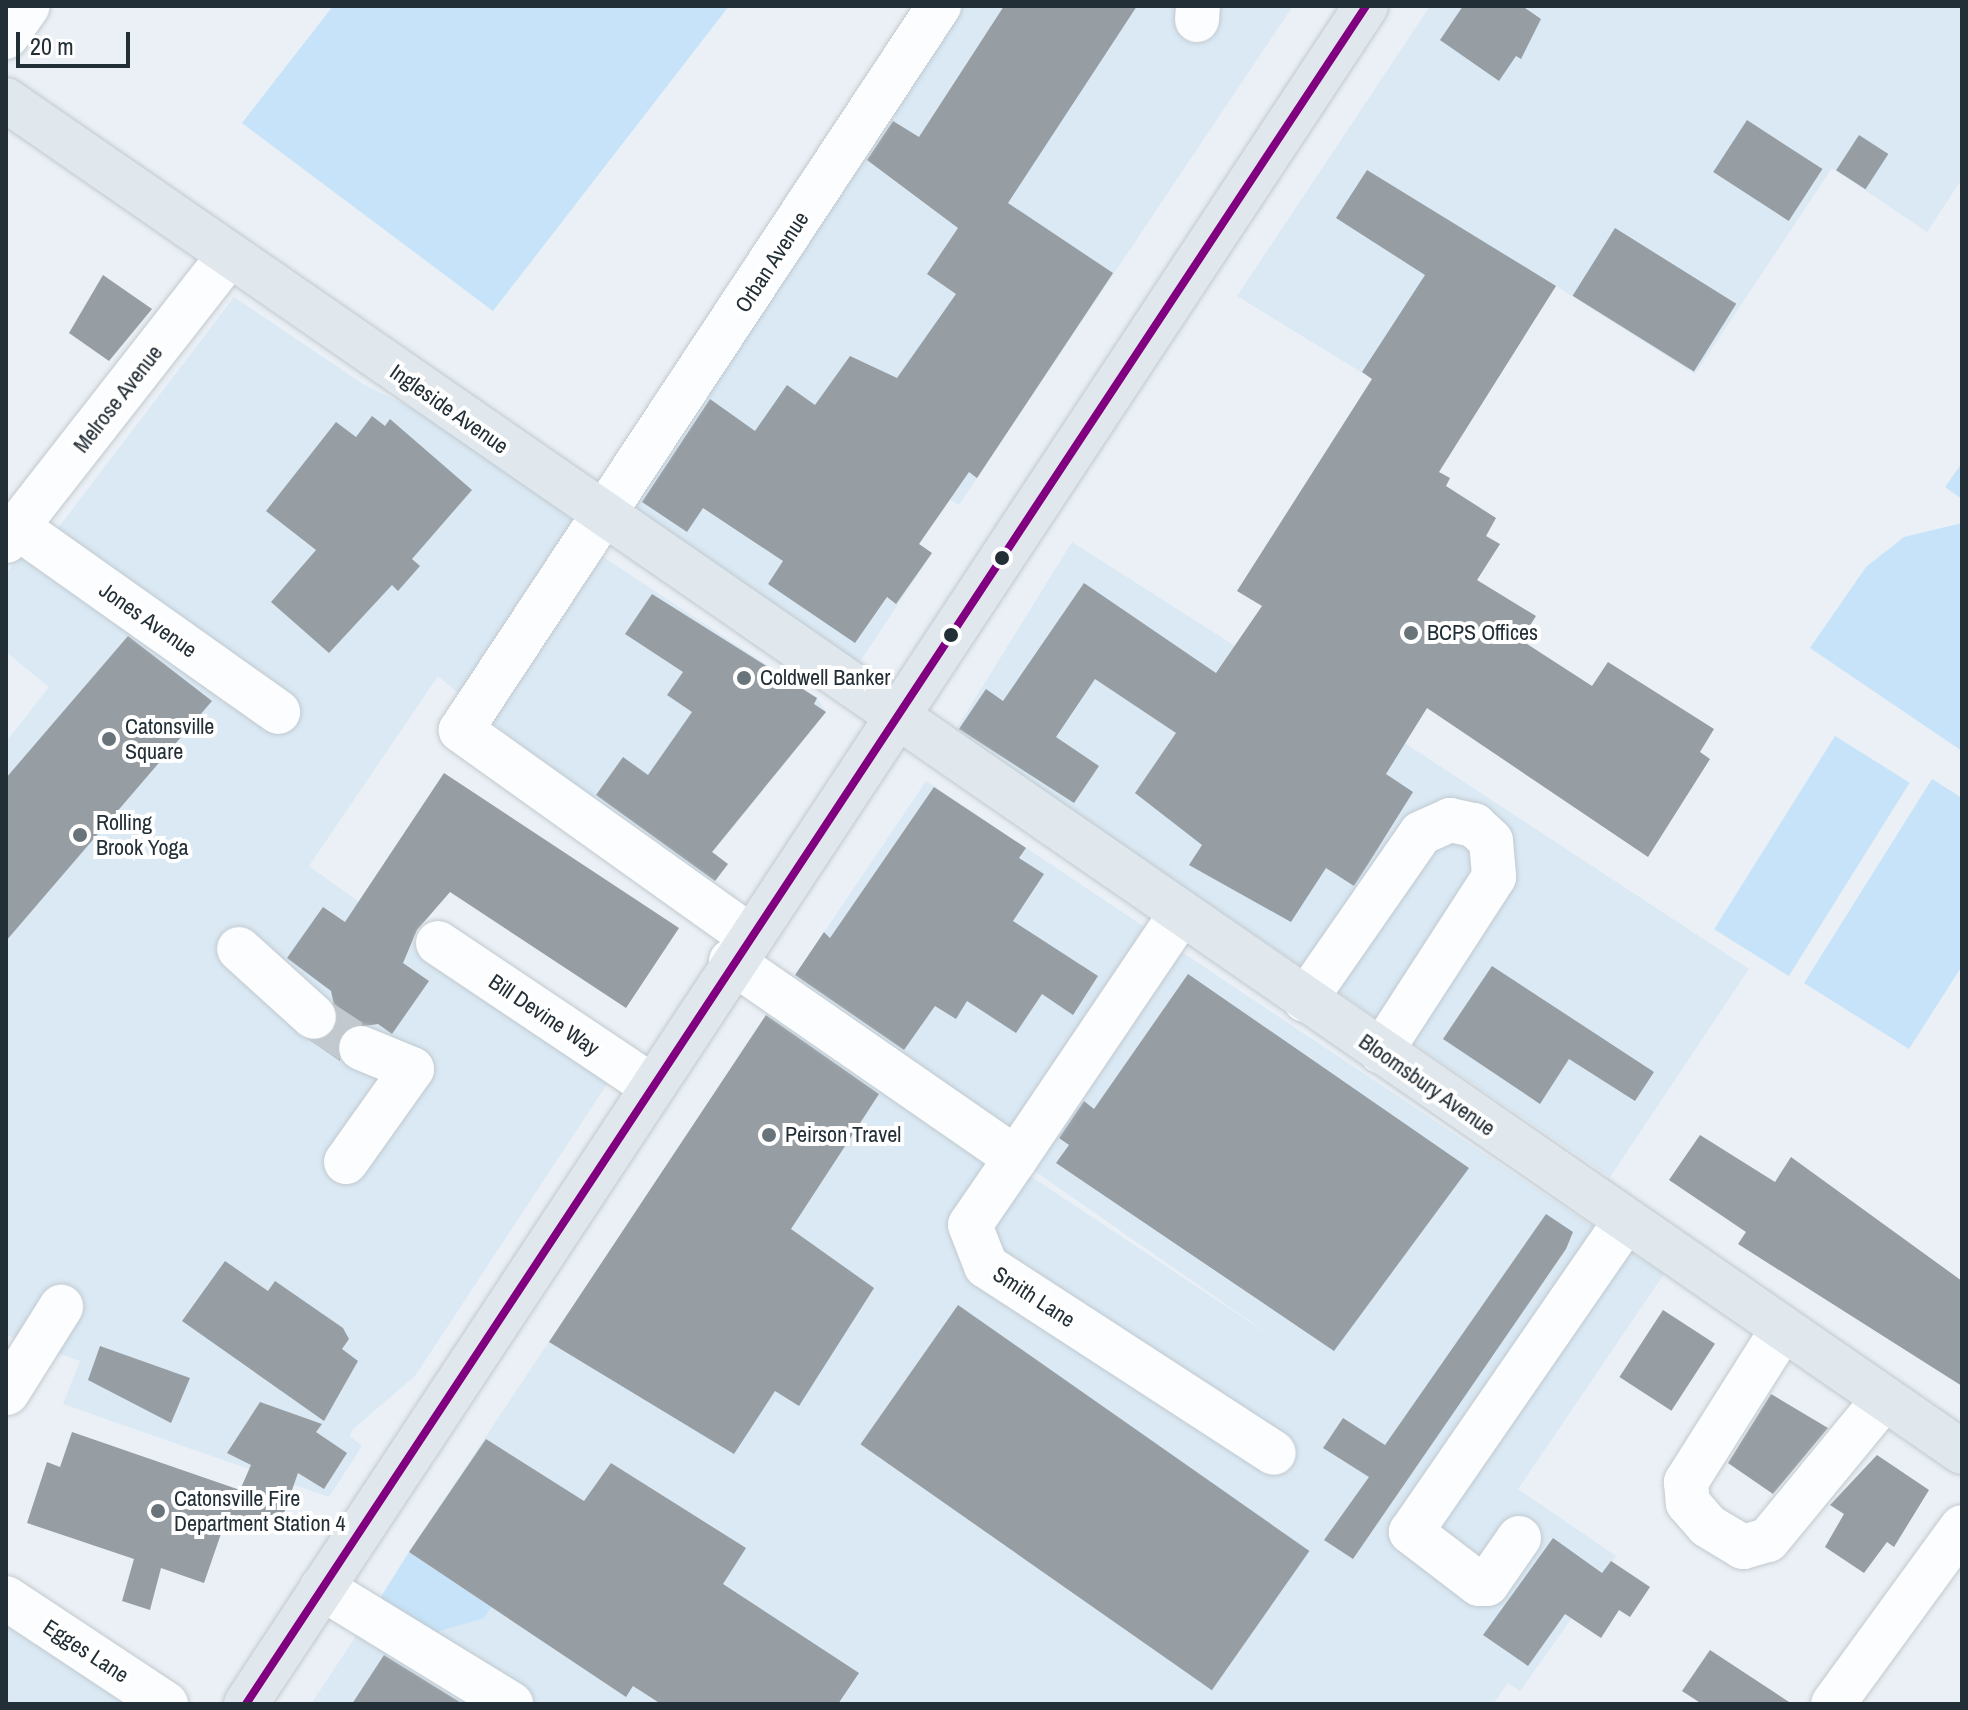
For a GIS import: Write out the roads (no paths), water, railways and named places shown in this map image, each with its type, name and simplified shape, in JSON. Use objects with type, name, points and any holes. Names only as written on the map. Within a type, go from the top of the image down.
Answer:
[{"type":"main road","points":[[246,1704],[740,948],[1366,6]]},
{"type":"main road","name":"Ingleside Avenue","points":[[6,100],[894,715]]},
{"type":"main road","name":"Bloomsbury Avenue","points":[[894,715],[1624,1223],[1962,1452]]},
{"type":"street","points":[[6,37],[28,6]]},
{"type":"street","name":"Orban Avenue","points":[[740,948],[461,730],[939,6]]},
{"type":"street","name":"Melrose Avenue","points":[[12,534],[229,256]]},
{"type":"street","name":"Jones Avenue","points":[[12,534],[278,712]]},
{"type":"street","points":[[1305,1000],[1421,833],[1450,820],[1474,825],[1491,841],[1494,877],[1381,1052]]},
{"type":"street","points":[[740,948],[1016,1158],[1181,913]]},
{"type":"street","name":"Bill Devine Way","points":[[438,943],[652,1086]]},
{"type":"street","points":[[239,949],[314,1017]]},
{"type":"street","points":[[346,1162],[412,1069],[361,1048]]},
{"type":"street","name":"Smith Lane","points":[[1016,1158],[970,1225],[986,1266],[1274,1453]]},
{"type":"street","points":[[1519,1538],[1487,1584],[1479,1584],[1411,1532],[1624,1223]]},
{"type":"street","points":[[7,1393],[61,1307]]},
{"type":"street","points":[[1782,1330],[1686,1482],[1688,1503],[1708,1526],[1743,1547],[1768,1540],[1884,1399]]},
{"type":"street","points":[[1833,1704],[1962,1527]]},
{"type":"street","points":[[322,1588],[511,1704]]},
{"type":"street","name":"Egges Lane","points":[[6,1598],[166,1704]]},
{"type":"tunnel","points":[[314,1017],[361,1048]]},
{"type":"place","name":"BCPS Offices","points":[[1411,633]]},
{"type":"place","name":"Coldwell Banker","points":[[744,678]]},
{"type":"place","name":"Catonsville Square","points":[[109,739]]},
{"type":"place","name":"Rolling Brook Yoga","points":[[80,835]]},
{"type":"place","name":"Peirson Travel","points":[[769,1135]]},
{"type":"place","name":"Catonsville Fire Department Station 4","points":[[158,1511]]}]
